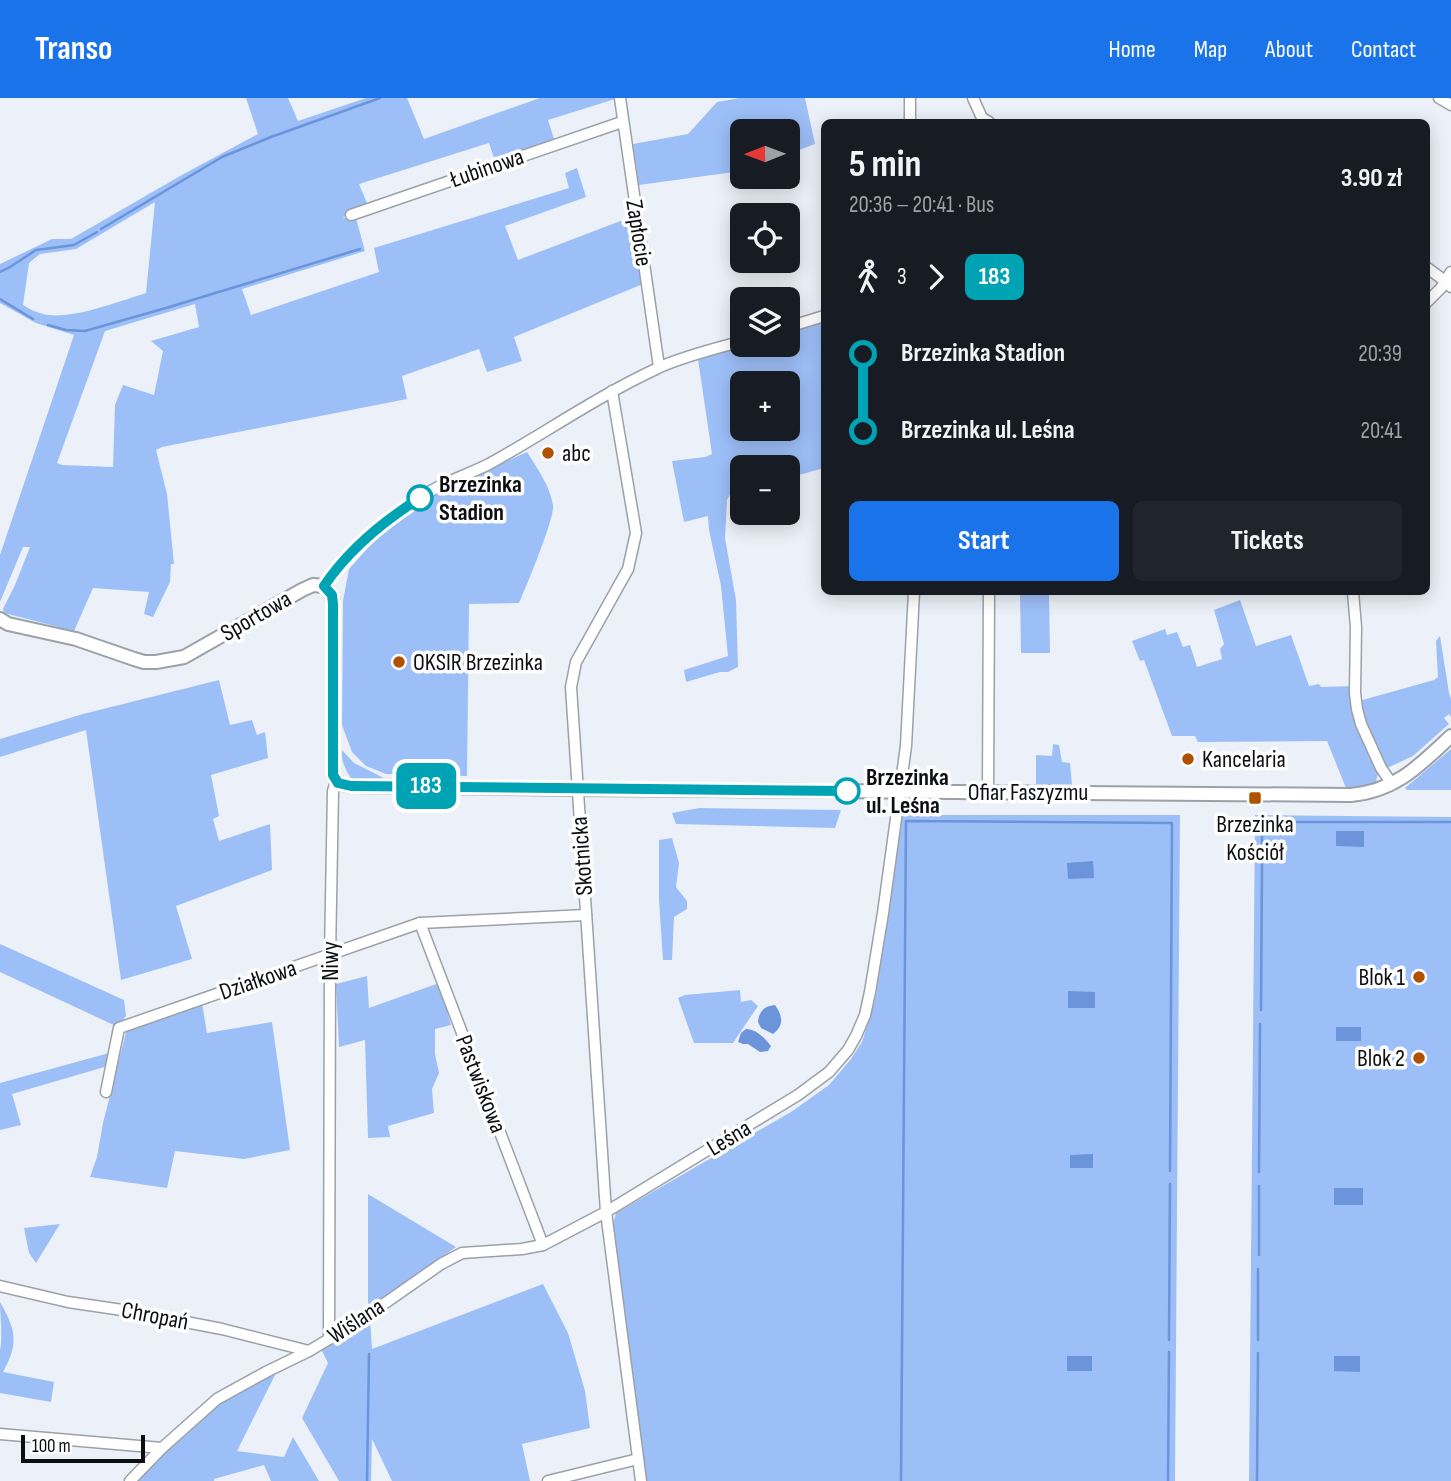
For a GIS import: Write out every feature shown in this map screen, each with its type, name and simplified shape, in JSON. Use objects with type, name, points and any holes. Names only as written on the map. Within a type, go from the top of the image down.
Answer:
[{"type":"street","name":"Zapłocie","points":[[620,98],[659,367]]},
{"type":"street","points":[[909,119],[910,98]]},
{"type":"street","points":[[973,98],[984,119]]},
{"type":"street","points":[[1439,98],[1451,105]]},
{"type":"street","name":"Łubinowa","points":[[351,215],[622,122]]},
{"type":"street","points":[[1430,269],[1449,280],[1430,299]]},
{"type":"street","points":[[800,323],[821,317]]},
{"type":"street","name":"Sportowa","points":[[0,620],[76,639],[144,662],[184,657],[302,590],[313,585],[324,586],[368,534],[402,509],[438,488],[488,464],[612,391],[659,367],[730,345]]},
{"type":"street","name":"Skotnicka","points":[[606,1212],[571,687],[576,662],[628,569],[636,533],[612,391]]},
{"type":"street","name":"Niwy","points":[[324,586],[332,595],[333,604],[333,775],[336,781],[333,791],[330,955],[329,1339]]},
{"type":"street","name":"Leśna","points":[[606,1212],[798,1095],[829,1072],[856,1036],[868,1003],[906,746],[914,595]]},
{"type":"street","points":[[988,791],[989,595]]},
{"type":"street","points":[[1353,595],[1357,709],[1381,768],[1392,784]]},
{"type":"street","name":"Ofiar Faszyzmu","points":[[336,781],[351,786],[1351,795],[1378,790],[1392,784],[1424,761],[1451,736]]},
{"type":"street","name":"Działkowa","points":[[106,1092],[119,1028],[420,923],[586,915]]},
{"type":"street","name":"Pastwiskowa","points":[[420,923],[543,1245]]},
{"type":"street","points":[[606,1212],[641,1481]]},
{"type":"street","name":"Wiślana","points":[[130,1481],[217,1399],[309,1351],[361,1320],[441,1264],[462,1253],[543,1245],[606,1212]]},
{"type":"street","name":"Chropań","points":[[0,1286],[68,1302],[222,1329],[309,1351]]},
{"type":"street","points":[[0,1434],[162,1448]]},
{"type":"street","points":[[548,1481],[638,1459]]},
{"type":"shaded area","points":[[246,98],[288,98],[298,121],[366,98],[407,98],[424,139],[540,98],[615,98],[548,120],[555,142],[495,161],[489,143],[359,184],[367,203],[353,208],[343,218],[356,218],[365,251],[242,289],[251,315],[379,272],[374,248],[569,188],[565,173],[577,168],[586,197],[505,226],[518,260],[631,217],[643,284],[514,337],[522,361],[487,372],[479,349],[402,376],[407,399],[156,450],[167,494],[174,564],[171,564],[170,582],[153,617],[144,614],[149,592],[93,588],[74,631],[4,613],[3,609],[30,547],[23,547],[0,602],[0,555],[74,335],[36,323],[0,303],[0,264],[52,239],[71,239],[258,134]],"holes":[[[155,202],[146,293],[66,315],[43,314],[23,305],[29,263],[40,254],[76,249]],[[195,304],[199,327],[151,341],[163,351],[154,395],[123,385],[115,405],[113,467],[57,463],[105,331]]]},
{"type":"shaded area","points":[[740,98],[805,98],[815,144],[800,150],[800,119],[730,119],[730,173],[639,185],[633,144],[688,134],[717,102]]},
{"type":"shaded area","points":[[821,323],[821,469],[800,475],[800,455],[730,455],[730,495],[727,500],[725,538],[736,600],[738,667],[686,682],[684,670],[728,656],[721,586],[708,516],[684,522],[672,461],[712,454],[698,359],[730,350],[730,357],[800,357],[800,329]]},
{"type":"shaded area","points":[[527,452],[549,491],[553,505],[550,524],[519,603],[469,604],[467,776],[386,774],[366,766],[352,752],[342,725],[343,601],[349,569],[390,523],[440,491]]},
{"type":"shaded area","points":[[1020,595],[1049,595],[1050,653],[1021,653]]},
{"type":"shaded area","points":[[1240,600],[1256,646],[1291,635],[1309,686],[1352,686],[1379,770],[1376,782],[1364,787],[1346,788],[1327,741],[1198,742],[1195,736],[1172,736],[1144,660],[1140,661],[1132,641],[1165,629],[1167,635],[1177,632],[1183,647],[1190,645],[1197,667],[1222,659],[1220,649],[1224,644],[1214,610]]},
{"type":"shaded area","points":[[1440,636],[1451,699],[1451,717],[1449,714],[1444,718],[1449,724],[1413,756],[1387,768],[1359,701],[1438,677],[1436,641]]},
{"type":"shaded area","points":[[219,680],[230,725],[252,720],[257,735],[265,732],[268,758],[211,775],[219,816],[213,819],[219,841],[270,824],[272,870],[176,906],[192,959],[121,980],[86,730],[0,757],[0,739],[83,714]]},
{"type":"shaded area","points":[[1053,744],[1059,745],[1062,762],[1070,763],[1072,785],[1036,785],[1036,755],[1052,756]]},
{"type":"shaded area","points":[[1451,749],[1451,790],[1405,788]]},
{"type":"shaded area","points":[[342,750],[354,763],[384,778],[351,778],[344,765]]},
{"type":"shaded area","points":[[699,808],[841,810],[835,828],[676,824],[672,813]]},
{"type":"shaded area","points":[[900,815],[1180,815],[1175,1481],[646,1481],[613,1224],[616,1213],[791,1112],[829,1085],[851,1059],[862,1042],[876,996]]},
{"type":"shaded area","points":[[1255,815],[1451,817],[1451,1481],[1249,1481]]},
{"type":"shaded area","points":[[1336,831],[1364,831],[1364,847],[1336,846]]},
{"type":"shaded area","points":[[672,838],[679,863],[676,887],[687,901],[687,909],[674,917],[672,960],[663,960],[659,840]]},
{"type":"shaded area","points":[[1093,861],[1094,878],[1068,879],[1067,863]]},
{"type":"shaded area","points":[[0,944],[124,1000],[126,1016],[118,1027],[0,972]]},
{"type":"shaded area","points":[[367,976],[369,1008],[439,983],[451,1025],[435,1029],[435,1054],[439,1073],[432,1089],[434,1113],[388,1126],[390,1137],[368,1138],[365,1040],[339,1047],[336,984]]},
{"type":"shaded area","points":[[740,990],[741,1002],[751,1000],[758,1006],[733,1043],[694,1043],[678,998]]},
{"type":"shaded area","points":[[1068,991],[1095,992],[1095,1008],[1068,1008]]},
{"type":"shaded area","points":[[202,1003],[207,1033],[272,1022],[290,1150],[244,1159],[175,1151],[167,1188],[90,1177],[126,1032],[133,1027]]},
{"type":"shaded area","points":[[775,1005],[781,1020],[773,1034],[761,1028],[758,1022],[763,1010]]},
{"type":"shaded area","points":[[1336,1027],[1361,1027],[1361,1041],[1336,1041]]},
{"type":"shaded area","points":[[746,1029],[757,1032],[766,1040],[771,1046],[768,1051],[760,1052],[748,1044],[738,1042],[741,1033]]},
{"type":"shaded area","points":[[109,1053],[108,1066],[12,1094],[21,1125],[0,1130],[0,1083]]},
{"type":"shaded area","points":[[1093,1154],[1093,1168],[1070,1168],[1070,1155]]},
{"type":"shaded area","points":[[1334,1188],[1363,1188],[1363,1205],[1334,1205]]},
{"type":"shaded area","points":[[368,1194],[456,1247],[368,1309]]},
{"type":"shaded area","points":[[60,1224],[36,1263],[29,1253],[24,1228]]},
{"type":"shaded area","points":[[543,1284],[568,1333],[585,1391],[590,1428],[522,1444],[530,1481],[392,1481],[372,1439],[371,1481],[339,1481],[302,1418],[328,1363],[321,1349],[370,1318],[372,1349]]},
{"type":"shaded area","points":[[0,1302],[14,1337],[12,1353],[3,1372],[54,1382],[51,1402],[0,1393]]},
{"type":"shaded area","points":[[1067,1356],[1092,1356],[1092,1371],[1067,1371]]},
{"type":"shaded area","points":[[1334,1356],[1360,1356],[1360,1372],[1334,1371]]},
{"type":"shaded area","points":[[277,1371],[237,1451],[284,1457],[293,1437],[319,1481],[271,1481],[264,1465],[214,1481],[135,1481],[220,1403]]},
{"type":"waterway","points":[[101,229],[222,157],[380,98]]},
{"type":"waterway","points":[[0,272],[36,250],[74,245],[97,232]]},
{"type":"waterway","points":[[48,325],[85,331],[360,249]]},
{"type":"waterway","points":[[0,299],[33,319]]},
{"type":"waterway","points":[[901,1481],[906,821],[1172,823],[1170,1171]]},
{"type":"waterway","points":[[1262,848],[1262,822],[1451,822]]},
{"type":"waterway","points":[[1261,1010],[1262,861]]},
{"type":"waterway","points":[[1259,1172],[1260,1024]]},
{"type":"waterway","points":[[1169,1340],[1170,1184]]},
{"type":"waterway","points":[[1259,1186],[1259,1255]]},
{"type":"waterway","points":[[1258,1269],[1258,1340]]},
{"type":"waterway","points":[[1168,1481],[1169,1352]]},
{"type":"waterway","points":[[1257,1481],[1258,1353]]},
{"type":"waterway","points":[[367,1481],[369,1354]]},
{"type":"bus line","name":"183","points":[[420,498],[368,534],[324,586],[332,595],[333,604],[333,775],[338,783],[351,786],[847,791]]},
{"type":"place","name":"abc","points":[[548,453]]},
{"type":"place","name":"Brzezinka Stadion","points":[[420,498]]},
{"type":"place","name":"OKSIR Brzezinka","points":[[399,662]]},
{"type":"place","name":"Kancelaria","points":[[1188,759]]},
{"type":"place","name":"Brzezinka ul. Leśna","points":[[847,791]]},
{"type":"place","name":"Brzezinka Kościół","points":[[1255,798]]},
{"type":"place","name":"Blok 1","points":[[1419,977]]},
{"type":"place","name":"Blok 2","points":[[1419,1058]]}]
